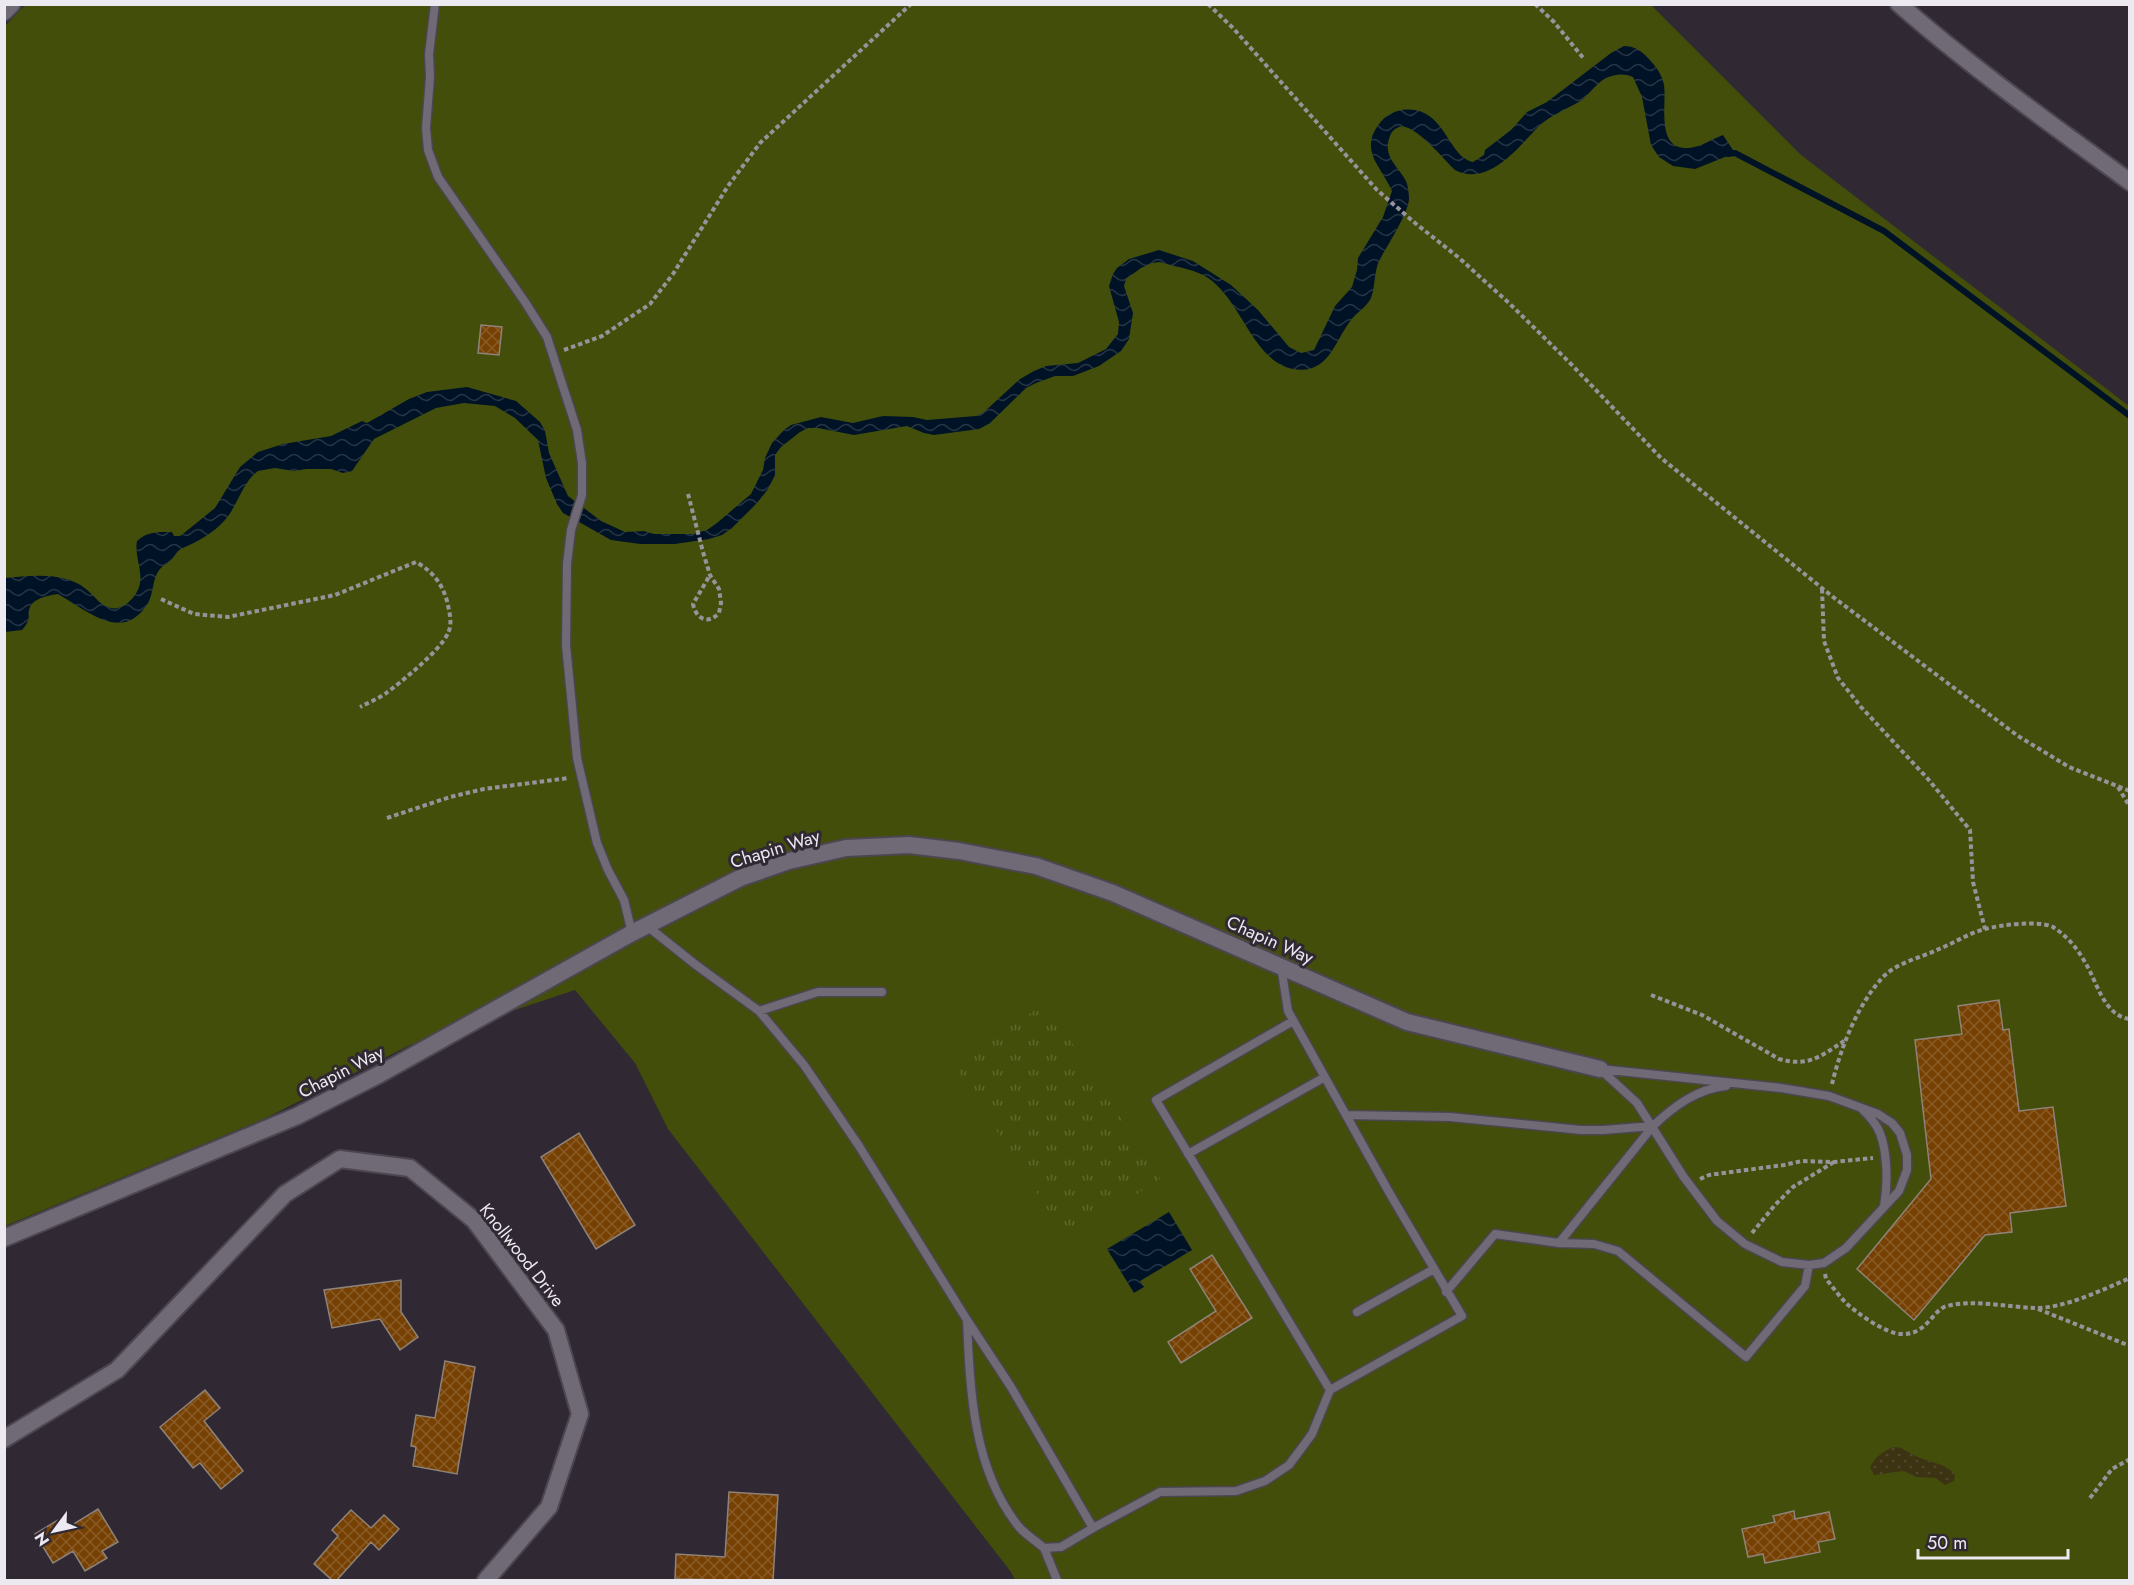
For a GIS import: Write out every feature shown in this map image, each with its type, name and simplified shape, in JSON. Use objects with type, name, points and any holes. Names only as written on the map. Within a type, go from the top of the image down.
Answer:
[{"type":"street","points":[[4,12],[12,4]]},
{"type":"street","points":[[1899,4],[1991,80],[2130,182]]},
{"type":"street","name":"Chapin Way","points":[[4,1238],[297,1116],[381,1074],[639,929],[740,878],[789,861],[846,848],[909,845],[959,851],[1036,866],[1113,893],[1407,1022],[1600,1069]]},
{"type":"street","name":"Knollwood Drive","points":[[4,1439],[117,1370],[285,1194],[340,1159],[410,1168],[474,1220],[556,1330],[580,1414],[549,1507],[486,1581]]},
{"type":"lane","points":[[435,4],[429,54],[430,77],[426,128],[428,150],[438,177],[547,337],[577,430],[582,464],[582,495],[571,530],[567,564],[566,645],[577,758],[597,843],[608,870],[639,929],[759,1011],[804,1065],[859,1146],[1011,1387],[1093,1528]]},
{"type":"lane","points":[[1044,1548],[1061,1547],[1160,1492],[1236,1491],[1265,1481],[1289,1465],[1312,1434],[1330,1390],[1462,1316],[1446,1292],[1293,1021],[1288,1011],[1281,966]]},
{"type":"lane","points":[[759,1011],[818,992],[882,992]]},
{"type":"lane","points":[[1293,1021],[1156,1100],[1330,1390]]},
{"type":"lane","points":[[1600,1069],[1829,1096],[1878,1114],[1892,1123],[1900,1133],[1907,1155],[1907,1170],[1899,1191],[1846,1248],[1824,1263],[1782,1262],[1745,1244],[1717,1221],[1689,1184],[1637,1103],[1600,1069]]},
{"type":"lane","points":[[1188,1154],[1325,1077]]},
{"type":"lane","points":[[1559,1243],[1665,1114],[1690,1097],[1711,1088],[1741,1084]]},
{"type":"lane","points":[[1862,1108],[1877,1127],[1885,1157],[1886,1194],[1883,1209]]},
{"type":"lane","points":[[1347,1115],[1450,1117],[1581,1130],[1653,1126]]},
{"type":"lane","points":[[1446,1292],[1495,1234],[1559,1243],[1594,1244],[1618,1251],[1746,1357],[1805,1286],[1809,1264]]},
{"type":"lane","points":[[1357,1312],[1434,1269]]},
{"type":"lane","points":[[967,1320],[970,1391],[986,1467],[997,1494],[1020,1529],[1044,1548],[1058,1581]]},
{"type":"path","points":[[552,354],[602,336],[650,304],[673,274],[728,186],[760,143],[911,4]]},
{"type":"path","points":[[1208,4],[1233,28],[1377,190],[1414,223],[1458,257],[1538,331],[1661,458],[1822,588],[2037,749],[2068,767],[2130,791]]},
{"type":"path","points":[[1535,4],[1554,22],[1584,59]]},
{"type":"path","points":[[688,494],[710,574],[719,589],[721,609],[715,618],[706,620],[698,616],[693,604],[710,574]]},
{"type":"path","points":[[161,599],[194,614],[228,617],[335,595],[416,562],[428,570],[442,587],[450,617],[448,633],[436,649],[396,685],[360,707]]},
{"type":"path","points":[[1822,588],[1824,641],[1838,678],[1970,830],[1973,882],[1985,929]]},
{"type":"path","points":[[387,818],[450,797],[484,789],[582,777]]},
{"type":"path","points":[[2117,787],[2130,807]]},
{"type":"path","points":[[1829,1096],[1844,1041],[1883,976],[1896,966],[1985,929],[2028,923],[2050,926],[2069,939],[2086,962],[2102,997],[2110,1008],[2124,1018],[2130,1019]]},
{"type":"path","points":[[1651,995],[1702,1015],[1779,1059],[1792,1063],[1816,1059],[1844,1041]]},
{"type":"path","points":[[1689,1184],[1709,1175],[1784,1166],[1802,1161],[1834,1162],[1885,1157]]},
{"type":"path","points":[[1745,1244],[1793,1187],[1834,1162]]},
{"type":"path","points":[[1824,1263],[1826,1279],[1846,1303],[1884,1329],[1903,1335],[1926,1326],[1937,1311],[1945,1306],[1994,1304],[2036,1308],[2061,1304],[2130,1278]]},
{"type":"path","points":[[2036,1308],[2130,1346]]},
{"type":"path","points":[[2090,1498],[2112,1469],[2130,1459]]},
{"type":"green space","points":[[25,5],[1651,5],[1801,155],[2129,406],[2129,1580],[1015,1580],[668,1129],[635,1063],[575,990],[410,1045],[266,1118],[5,1226],[4,27]]},
{"type":"green space","points":[[1046,1003],[1160,1179],[1067,1240],[953,1063]]},
{"type":"sand","points":[[1894,1447],[1947,1468],[1955,1475],[1954,1481],[1945,1485],[1936,1478],[1917,1477],[1903,1471],[1874,1475],[1870,1467],[1872,1463],[1880,1454]]},
{"type":"water","points":[[1624,46],[1642,52],[1660,73],[1664,85],[1665,125],[1671,142],[1678,147],[1689,148],[1702,145],[1723,135],[1735,153],[1695,169],[1673,166],[1659,157],[1651,145],[1642,97],[1633,77],[1623,75],[1603,80],[1582,100],[1543,123],[1501,163],[1479,173],[1467,174],[1455,170],[1413,130],[1405,127],[1397,128],[1390,135],[1388,149],[1389,155],[1406,181],[1409,195],[1408,205],[1379,261],[1370,300],[1351,320],[1329,355],[1315,367],[1305,370],[1293,369],[1267,354],[1227,297],[1216,284],[1203,275],[1160,262],[1152,263],[1126,279],[1124,286],[1133,313],[1129,339],[1121,351],[1099,366],[1073,376],[1055,376],[1026,388],[989,424],[979,429],[934,435],[907,426],[854,435],[808,428],[781,447],[775,455],[775,475],[768,489],[732,528],[722,535],[675,544],[640,544],[611,540],[563,513],[546,478],[538,440],[515,418],[495,406],[464,403],[436,408],[374,439],[352,471],[343,473],[331,469],[294,471],[275,468],[258,471],[248,482],[220,525],[206,536],[179,550],[160,569],[148,603],[138,615],[128,621],[116,623],[105,620],[58,594],[42,598],[32,604],[29,617],[22,630],[5,632],[5,578],[47,576],[68,579],[86,589],[104,605],[111,608],[120,607],[132,599],[139,587],[137,541],[145,535],[158,532],[172,532],[174,536],[180,536],[215,508],[240,467],[258,452],[283,444],[331,436],[362,421],[367,423],[409,399],[427,392],[467,387],[516,401],[540,422],[545,431],[549,453],[568,496],[601,521],[625,532],[693,534],[707,530],[751,494],[763,470],[765,458],[772,443],[791,425],[821,417],[853,423],[883,416],[927,420],[976,416],[983,413],[1020,379],[1034,371],[1046,366],[1078,363],[1106,349],[1118,334],[1119,322],[1109,286],[1113,274],[1129,259],[1159,250],[1193,261],[1231,285],[1258,310],[1289,347],[1301,353],[1314,350],[1335,306],[1352,287],[1358,258],[1383,217],[1392,191],[1371,150],[1373,134],[1384,118],[1402,110],[1416,110],[1428,115],[1437,122],[1457,151],[1464,158],[1473,162],[1511,130],[1527,112],[1547,102],[1611,53]]},
{"type":"water","points":[[1169,1212],[1192,1250],[1140,1281],[1144,1287],[1134,1293],[1107,1249]]},
{"type":"building","points":[[481,325],[502,327],[499,355],[478,353]]},
{"type":"building","points":[[1999,1000],[2003,1030],[2009,1029],[2019,1111],[2053,1107],[2066,1206],[2010,1213],[2012,1232],[1985,1235],[1914,1320],[1857,1269],[1931,1179],[1915,1040],[1962,1034],[1958,1006]]},
{"type":"building","points":[[579,1133],[635,1225],[596,1249],[541,1157]]},
{"type":"building","points":[[1212,1255],[1252,1318],[1181,1363],[1168,1342],[1216,1311],[1190,1269]]},
{"type":"building","points":[[401,1280],[401,1312],[418,1337],[400,1350],[380,1319],[332,1328],[324,1290]]},
{"type":"building","points":[[445,1361],[475,1367],[457,1474],[413,1466],[416,1447],[411,1446],[416,1415],[435,1418]]},
{"type":"building","points":[[205,1390],[220,1408],[204,1421],[243,1471],[221,1489],[200,1463],[193,1468],[160,1427]]},
{"type":"building","points":[[729,1492],[778,1495],[773,1581],[675,1579],[676,1554],[725,1557]]},
{"type":"building","points":[[98,1509],[118,1542],[102,1551],[107,1558],[85,1571],[73,1551],[53,1563],[35,1534],[58,1520],[64,1530]]},
{"type":"building","points":[[351,1510],[371,1528],[384,1515],[399,1529],[379,1550],[371,1542],[336,1581],[333,1581],[314,1564],[338,1536],[332,1530]]},
{"type":"building","points":[[1794,1511],[1795,1519],[1829,1512],[1835,1539],[1818,1542],[1820,1552],[1765,1563],[1763,1554],[1748,1557],[1742,1529],[1775,1522],[1773,1516]]},
{"type":"waterway","points":[[1728,154],[1735,153],[1884,231],[2130,416]]}]
